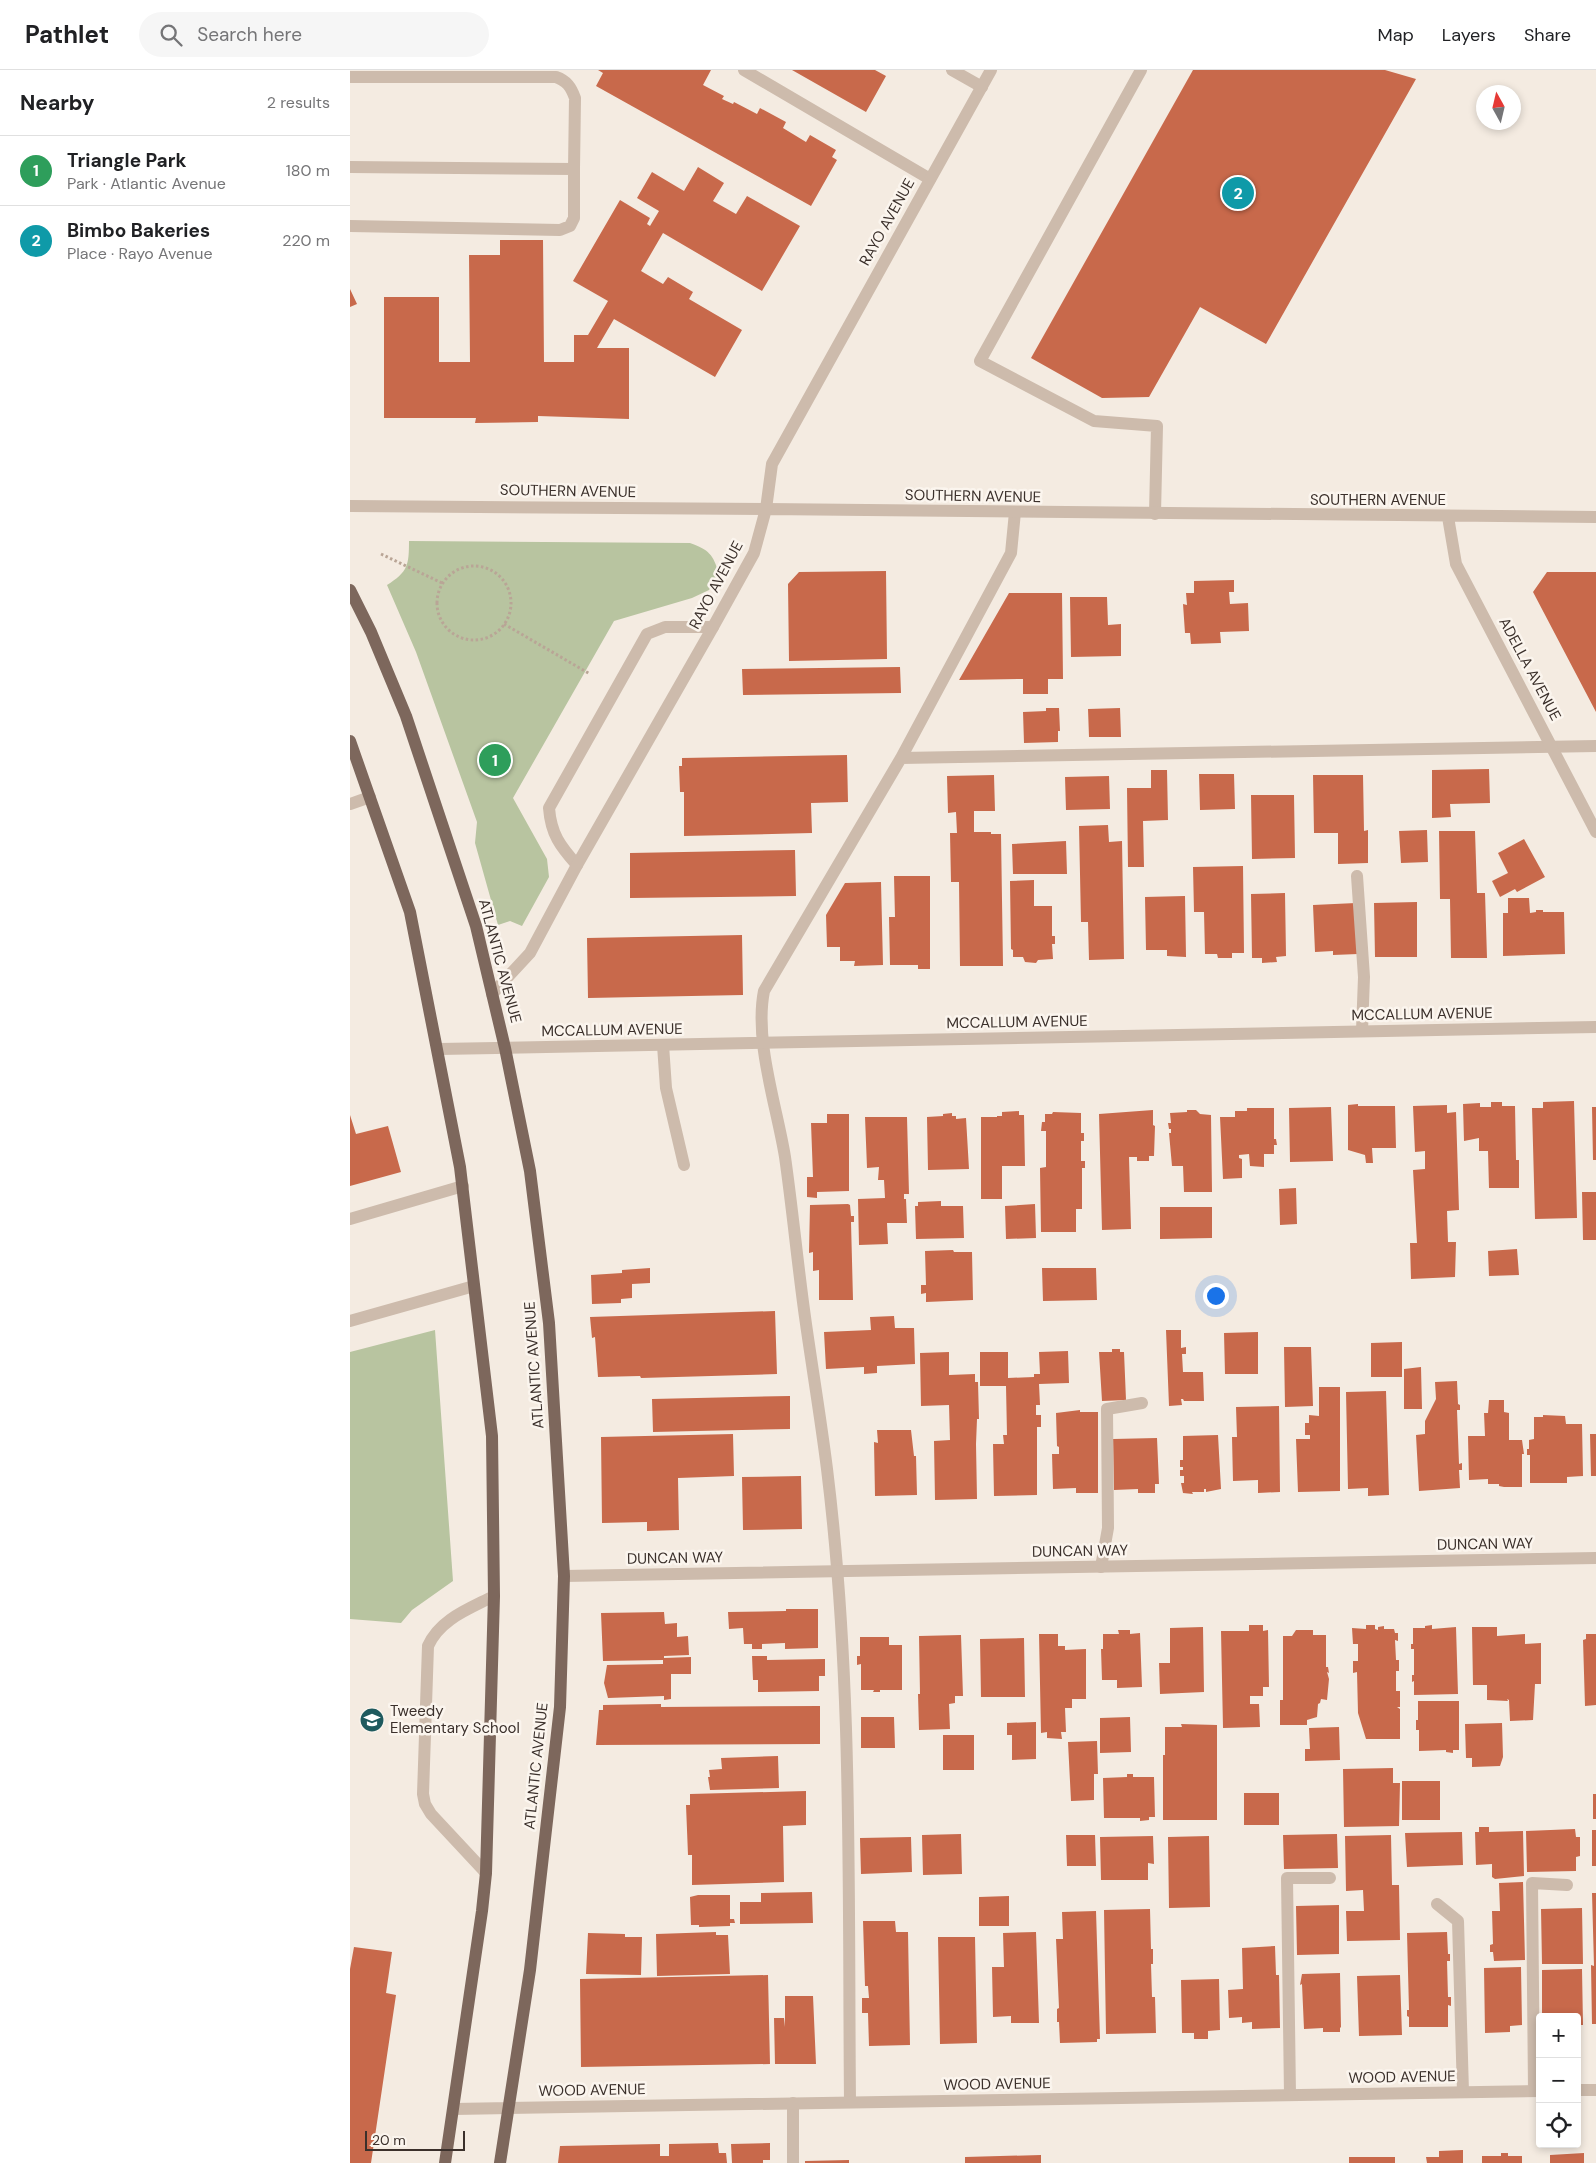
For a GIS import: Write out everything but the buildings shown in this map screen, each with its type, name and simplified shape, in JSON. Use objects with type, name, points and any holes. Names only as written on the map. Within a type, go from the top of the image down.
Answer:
[{"type":"main road","name":"ATLANTIC AVENUE","points":[[350,590],[371,632],[406,716],[476,926],[505,1048],[530,1171],[549,1323],[564,1576],[560,1707],[530,1970],[507,2108],[500,2163]]},
{"type":"main road","points":[[350,741],[410,912],[439,1049],[462,1186],[492,1436],[494,1596],[486,1873],[445,2163]]},
{"type":"street","points":[[744,70],[930,178]]},
{"type":"street","points":[[952,70],[982,86]]},
{"type":"street","name":"RAYO AVENUE","points":[[492,994],[530,953],[577,865],[754,554],[766,510],[772,464],[991,70]]},
{"type":"street","points":[[1141,70],[980,361],[1094,420],[1157,426],[1155,514]]},
{"type":"street","points":[[350,76],[556,77],[566,75],[575,98],[574,218],[570,226],[560,230],[350,226]]},
{"type":"street","points":[[350,167],[574,169]]},
{"type":"street","name":"SOUTHERN AVENUE","points":[[350,506],[1596,517]]},
{"type":"street","points":[[850,2102],[846,1718],[838,1572],[827,1468],[785,1157],[763,1043],[762,1003],[764,991],[901,758],[1011,554],[1015,512]]},
{"type":"street","name":"ADELLA AVENUE","points":[[1448,517],[1456,564],[1596,832]]},
{"type":"street","points":[[577,865],[560,845],[550,825],[549,808],[647,634],[665,627],[714,627]]},
{"type":"street","points":[[901,758],[1596,746]]},
{"type":"street","points":[[350,804],[370,797]]},
{"type":"street","points":[[1357,876],[1364,977],[1362,1032]]},
{"type":"street","name":"MCCALLUM AVENUE","points":[[439,1049],[1596,1027]]},
{"type":"street","points":[[663,1045],[666,1088],[684,1165]]},
{"type":"street","points":[[350,1219],[462,1186]]},
{"type":"street","points":[[350,1321],[474,1286]]},
{"type":"street","points":[[1101,1567],[1108,1528],[1107,1409],[1142,1403]]},
{"type":"street","name":"DUNCAN WAY","points":[[564,1576],[1596,1558]]},
{"type":"street","points":[[486,1873],[431,1814],[425,1804],[423,1794],[428,1646],[445,1622],[494,1596]]},
{"type":"street","points":[[1290,2095],[1287,1878],[1330,1878]]},
{"type":"street","points":[[1536,2058],[1532,1883],[1567,1885]]},
{"type":"street","points":[[1437,1904],[1458,1921],[1463,2092]]},
{"type":"street","points":[[1581,2090],[1596,2090]]},
{"type":"street","name":"WOOD AVENUE","points":[[454,2109],[1536,2091]]},
{"type":"street","points":[[793,2103],[794,2163]]},
{"type":"path","points":[[381,554],[442,583]]},
{"type":"path","points":[[472,566],[483,567],[494,572],[506,585],[511,601],[509,613],[504,624],[495,633],[484,638],[471,639],[459,637],[448,630],[440,620],[437,608],[438,595],[442,583],[450,574],[472,566]]},
{"type":"path","points":[[504,624],[590,674]]},
{"type":"green space","points":[[409,541],[690,543],[702,548],[712,557],[719,574],[709,590],[692,598],[614,621],[513,798],[547,859],[549,877],[522,926],[510,921],[498,925],[475,843],[477,822],[416,652],[387,585],[399,576],[406,567],[409,556]]},
{"type":"green space","points":[[435,1330],[453,1581],[412,1610],[401,1623],[350,1619],[350,1352]]},
{"type":"place","name":"Bimbo Bakeries","points":[[1238,193]]},
{"type":"place","name":"Triangle Park","points":[[495,760]]},
{"type":"place","name":"Tweedy Elementary School","points":[[372,1720]]}]
